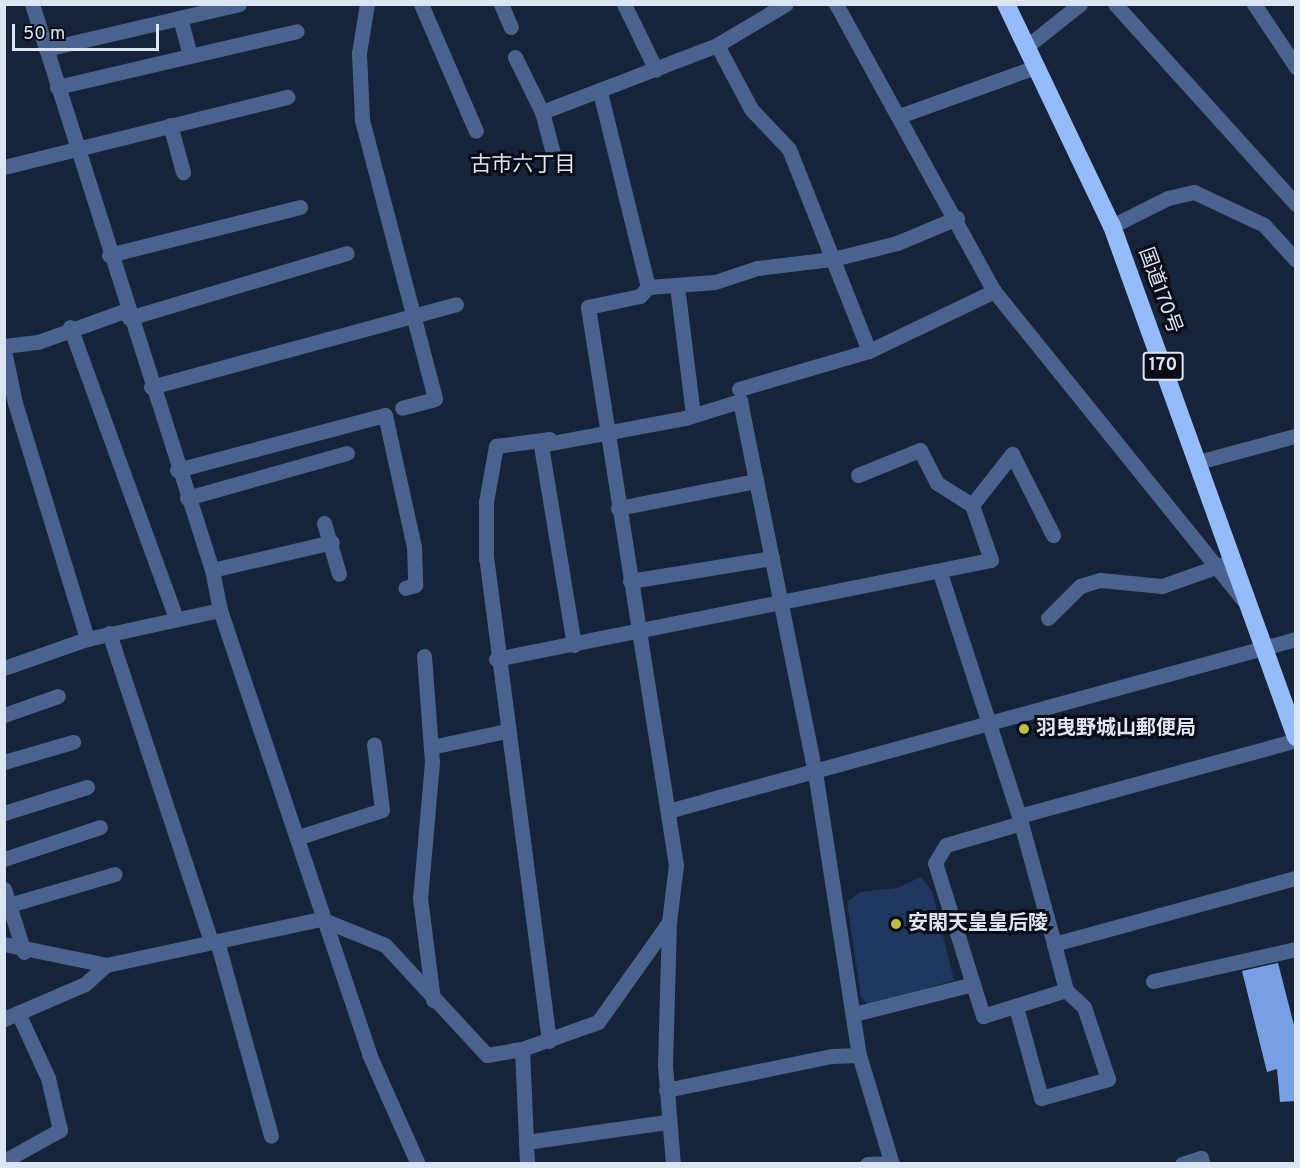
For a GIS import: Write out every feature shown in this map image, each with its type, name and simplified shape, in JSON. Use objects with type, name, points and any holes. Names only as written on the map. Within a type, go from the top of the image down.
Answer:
[{"type":"highway","name":"国道170号","points":[[1006,4],[1112,226],[1237,564],[1263,649],[1296,739]]},
{"type":"street","points":[[49,4],[33,6],[177,470],[212,570],[220,610],[299,837],[369,1054],[418,1164]]},
{"type":"street","points":[[46,49],[239,4]]},
{"type":"street","points":[[367,4],[359,53],[362,120],[435,399],[402,408]]},
{"type":"street","points":[[421,4],[476,131]]},
{"type":"street","points":[[501,4],[512,27]]},
{"type":"street","points":[[624,4],[656,70]]},
{"type":"street","points":[[542,112],[600,92],[717,45],[786,4]]},
{"type":"street","points":[[837,4],[902,115],[994,291],[1251,610]]},
{"type":"street","points":[[1026,47],[1080,4]]},
{"type":"street","points":[[1115,4],[1296,204]]},
{"type":"street","points":[[1254,4],[1296,68]]},
{"type":"street","points":[[180,18],[190,56]]},
{"type":"street","points":[[57,87],[297,30]]},
{"type":"street","points":[[717,45],[751,110],[789,149],[869,351]]},
{"type":"street","points":[[515,57],[542,112],[553,153]]},
{"type":"street","points":[[902,115],[1035,67]]},
{"type":"street","points":[[600,92],[648,287]]},
{"type":"street","points":[[4,167],[76,146],[287,98]]},
{"type":"street","points":[[170,124],[183,172]]},
{"type":"street","points":[[1112,226],[1168,198],[1194,192],[1264,225],[1296,260]]},
{"type":"street","points":[[110,255],[300,207]]},
{"type":"street","points":[[673,1164],[666,1090],[669,922],[676,865],[588,308],[640,296],[648,287],[677,286],[757,268],[833,259],[897,243],[957,218]]},
{"type":"street","points":[[4,346],[38,342],[70,327],[128,314],[347,253]]},
{"type":"street","points":[[677,286],[693,415]]},
{"type":"street","points":[[739,389],[869,351],[994,291]]},
{"type":"street","points":[[151,387],[456,304]]},
{"type":"street","points":[[70,327],[176,619]]},
{"type":"street","points":[[4,350],[15,403],[87,639]]},
{"type":"street","points":[[549,1041],[496,659],[486,559],[486,502],[496,446],[606,431],[693,415],[740,401],[815,772],[859,1055],[892,1163],[867,1164]]},
{"type":"street","points":[[177,470],[385,415],[414,547],[416,585],[405,588]]},
{"type":"street","points":[[1198,462],[1295,436]]},
{"type":"street","points":[[553,439],[541,445],[574,645]]},
{"type":"street","points":[[496,659],[638,634],[940,573],[991,560],[972,505],[937,483],[920,450],[858,475]]},
{"type":"street","points":[[187,498],[347,453]]},
{"type":"street","points":[[972,505],[1012,454],[1053,535]]},
{"type":"street","points":[[618,508],[756,481]]},
{"type":"street","points":[[324,523],[332,542],[339,574]]},
{"type":"street","points":[[212,570],[332,542]]},
{"type":"street","points":[[630,581],[772,558]]},
{"type":"street","points":[[1048,618],[1080,586],[1100,580],[1162,586],[1216,564],[1237,564]]},
{"type":"street","points":[[940,573],[986,725],[1020,819],[1066,990],[1084,1007],[1108,1079],[1041,1098],[1016,1007]]},
{"type":"street","points":[[4,668],[109,633],[220,610]]},
{"type":"street","points":[[109,633],[214,941],[271,1136]]},
{"type":"street","points":[[668,811],[1296,639]]},
{"type":"street","points":[[424,656],[431,747],[420,898],[433,1000]]},
{"type":"street","points":[[4,715],[58,696]]},
{"type":"street","points":[[431,747],[506,731]]},
{"type":"street","points":[[1066,990],[983,1016],[935,863],[946,844],[1020,819],[1296,739]]},
{"type":"street","points":[[4,762],[72,741]]},
{"type":"street","points":[[299,837],[382,810],[374,744]]},
{"type":"street","points":[[4,813],[87,787]]},
{"type":"street","points":[[4,859],[100,827]]},
{"type":"street","points":[[9,905],[115,874]]},
{"type":"street","points":[[1054,944],[1296,878]]},
{"type":"street","points":[[4,890],[24,952]]},
{"type":"street","points":[[4,944],[24,952],[106,965],[288,922],[326,921],[385,945],[433,1000],[487,1055],[522,1049],[549,1041],[598,1022],[669,922]]},
{"type":"street","points":[[1153,981],[1296,949]]},
{"type":"street","points":[[4,1161],[60,1130],[48,1078],[11,1016],[85,984],[106,965]]},
{"type":"street","points":[[854,1014],[973,984]]},
{"type":"street","points":[[522,1049],[527,1164]]},
{"type":"street","points":[[666,1090],[859,1055]]},
{"type":"street","points":[[526,1142],[668,1122]]},
{"type":"street","points":[[1182,1164],[1201,1158],[1203,1164]]},
{"type":"shaded area","points":[[921,877],[932,891],[954,980],[869,1006],[861,997],[847,902],[860,892],[897,888]]},
{"type":"building","points":[[1278,963],[1296,1033],[1296,1101],[1280,1102],[1277,1069],[1267,1072],[1242,971]]},
{"type":"place","name":"羽曳野城山郵便局","points":[[1024,729]]},
{"type":"place","name":"安閑天皇皇后陵","points":[[896,924]]},
{"type":"district","name":"古市六丁目","points":[[523,166]]}]
